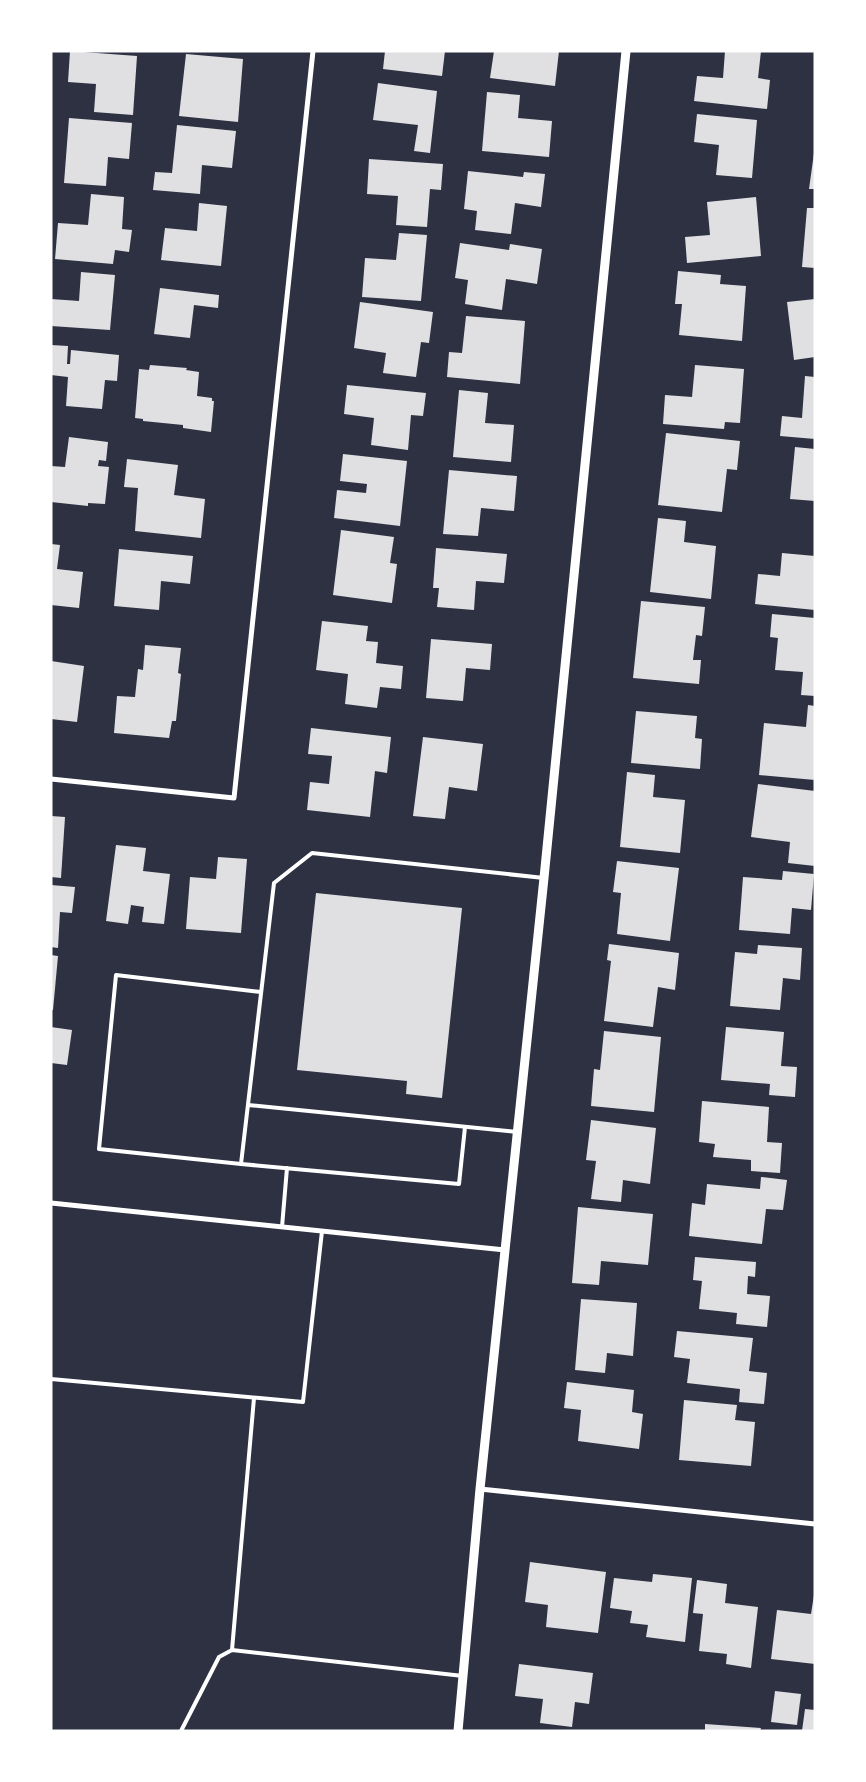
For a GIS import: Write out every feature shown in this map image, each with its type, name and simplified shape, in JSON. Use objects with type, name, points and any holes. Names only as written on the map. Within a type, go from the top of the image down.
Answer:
[{"type":"street","points":[[51,779],[234,798],[313,51]]},
{"type":"street","points":[[458,1731],[480,1489],[544,878],[626,51]]},
{"type":"street","points":[[51,1203],[505,1250]]},
{"type":"street","points":[[480,1489],[814,1524],[815,1519]]},
{"type":"lane","points":[[241,1164],[274,883],[312,853],[544,878]]},
{"type":"lane","points":[[261,992],[116,975],[99,1149],[459,1184],[466,1128]]},
{"type":"lane","points":[[248,1105],[517,1132]]},
{"type":"lane","points":[[282,1227],[287,1168]]},
{"type":"lane","points":[[51,1379],[303,1402],[322,1231]]},
{"type":"lane","points":[[232,1650],[254,1398]]},
{"type":"lane","points":[[181,1731],[219,1657],[232,1650],[463,1676]]},
{"type":"building","points":[[70,51],[137,56],[133,115],[94,112],[96,84],[68,82]]},
{"type":"building","points":[[385,51],[445,51],[442,76],[383,69]]},
{"type":"building","points":[[494,51],[559,51],[555,86],[490,78]]},
{"type":"building","points":[[725,51],[761,51],[758,78],[770,80],[767,109],[694,101],[697,76],[723,78]]},
{"type":"building","points":[[186,54],[243,59],[238,122],[179,116]]},
{"type":"building","points":[[378,83],[437,91],[430,153],[414,151],[418,125],[373,120]]},
{"type":"building","points":[[487,92],[520,95],[518,118],[552,121],[549,157],[482,151]]},
{"type":"building","points":[[697,114],[757,120],[752,178],[716,175],[719,145],[694,142]]},
{"type":"building","points":[[69,118],[132,123],[129,159],[108,157],[106,186],[64,183]]},
{"type":"building","points":[[177,125],[236,131],[232,168],[202,165],[200,194],[153,190],[155,172],[172,173]]},
{"type":"building","points":[[814,153],[815,189],[809,189]]},
{"type":"building","points":[[369,159],[443,164],[441,190],[430,189],[427,227],[396,225],[398,196],[367,194]]},
{"type":"building","points":[[468,171],[523,177],[524,172],[545,174],[541,207],[515,203],[511,234],[475,230],[477,211],[464,209]]},
{"type":"building","points":[[91,194],[124,197],[122,229],[132,230],[129,252],[115,250],[113,264],[55,259],[58,223],[88,225]]},
{"type":"building","points":[[756,197],[761,256],[687,263],[685,237],[710,235],[707,202]]},
{"type":"building","points":[[199,203],[227,206],[221,266],[161,260],[165,228],[197,231]]},
{"type":"building","points":[[807,208],[815,208],[815,268],[802,267]]},
{"type":"building","points":[[399,233],[427,235],[421,301],[362,297],[365,258],[396,260]]},
{"type":"building","points":[[460,243],[509,250],[510,244],[542,249],[537,284],[506,279],[502,310],[465,304],[468,280],[455,278]]},
{"type":"building","points":[[678,271],[721,275],[720,284],[746,286],[742,341],[679,335],[682,304],[675,304]]},
{"type":"building","points":[[81,272],[115,275],[110,330],[51,326],[51,299],[79,301]]},
{"type":"building","points":[[160,288],[219,295],[218,308],[194,305],[190,338],[154,334]]},
{"type":"building","points":[[815,299],[815,357],[794,360],[787,302]]},
{"type":"building","points":[[360,302],[433,312],[429,343],[421,342],[416,377],[383,373],[386,353],[354,348]]},
{"type":"building","points":[[466,316],[525,321],[520,384],[447,377],[449,352],[462,353]]},
{"type":"building","points":[[51,345],[68,346],[67,364],[70,364],[71,350],[119,355],[117,381],[105,380],[102,409],[66,406],[68,377],[51,375]]},
{"type":"building","points":[[150,365],[187,368],[186,370],[199,372],[197,396],[212,398],[212,401],[214,401],[211,432],[183,428],[183,425],[143,421],[143,419],[135,418],[139,369],[149,370]]},
{"type":"building","points":[[695,365],[744,369],[740,423],[725,422],[724,429],[663,424],[665,395],[692,397]]},
{"type":"building","points":[[805,376],[815,377],[815,439],[780,436],[782,416],[802,418]]},
{"type":"building","points":[[347,385],[426,393],[423,416],[411,415],[408,450],[371,445],[374,418],[344,414]]},
{"type":"building","points":[[459,390],[488,393],[485,423],[514,425],[511,462],[453,457]]},
{"type":"building","points":[[666,433],[740,441],[737,470],[727,469],[722,512],[658,505]]},
{"type":"building","points":[[69,437],[108,442],[106,461],[99,460],[98,466],[109,467],[105,504],[88,503],[88,506],[51,502],[51,466],[65,467]]},
{"type":"building","points":[[795,447],[815,449],[815,501],[790,499]]},
{"type":"building","points":[[343,454],[407,461],[400,526],[334,518],[337,490],[366,493],[367,484],[340,481]]},
{"type":"building","points":[[127,459],[178,465],[174,495],[205,499],[201,538],[135,531],[138,488],[124,487]]},
{"type":"building","points":[[449,470],[517,476],[514,511],[481,508],[478,536],[443,534]]},
{"type":"building","points":[[658,518],[686,521],[684,542],[716,546],[711,599],[650,592]]},
{"type":"building","points":[[341,530],[394,537],[390,563],[397,564],[392,603],[333,595]]},
{"type":"building","points":[[51,544],[60,545],[57,569],[83,572],[79,608],[51,605]]},
{"type":"building","points":[[436,548],[507,554],[504,583],[476,581],[474,610],[437,607],[439,588],[433,588]]},
{"type":"building","points":[[119,549],[193,556],[190,584],[161,581],[159,610],[114,606]]},
{"type":"building","points":[[782,553],[815,556],[815,610],[755,604],[758,574],[780,576]]},
{"type":"building","points":[[641,601],[705,607],[702,636],[696,635],[693,660],[701,660],[699,684],[633,678]]},
{"type":"building","points":[[772,614],[815,618],[815,696],[801,695],[803,672],[775,670],[778,638],[770,637]]},
{"type":"building","points":[[322,621],[368,626],[366,641],[378,642],[376,663],[403,666],[401,689],[380,687],[377,708],[345,704],[348,674],[316,670]]},
{"type":"building","points":[[431,639],[492,644],[490,670],[466,668],[463,701],[426,698]]},
{"type":"building","points":[[145,645],[181,648],[178,673],[181,674],[176,721],[172,721],[169,738],[114,733],[117,696],[135,697],[138,669],[143,670]]},
{"type":"building","points":[[51,661],[84,666],[77,722],[51,719]]},
{"type":"building","points":[[808,705],[815,706],[815,780],[759,775],[764,723],[806,727]]},
{"type":"building","points":[[636,711],[697,716],[695,738],[702,739],[700,769],[631,763]]},
{"type":"building","points":[[311,728],[391,737],[387,773],[375,771],[370,817],[307,810],[310,782],[329,784],[332,756],[308,754]]},
{"type":"building","points":[[423,737],[483,744],[477,791],[449,787],[445,819],[413,816]]},
{"type":"building","points":[[627,772],[655,775],[653,797],[685,800],[680,853],[620,847]]},
{"type":"building","points":[[758,784],[815,791],[815,866],[788,863],[790,842],[751,837]]},
{"type":"building","points":[[51,816],[65,817],[61,878],[51,877]]},
{"type":"building","points":[[116,845],[146,848],[143,871],[170,874],[164,924],[142,922],[144,907],[131,905],[128,924],[106,921]]},
{"type":"building","points":[[218,857],[247,859],[241,933],[186,929],[190,877],[216,879]]},
{"type":"building","points":[[617,861],[679,868],[670,941],[617,934],[621,893],[613,892]]},
{"type":"building","points":[[783,871],[814,874],[811,910],[792,908],[790,934],[739,930],[743,877],[782,880]]},
{"type":"building","points":[[51,885],[75,887],[72,913],[60,912],[58,948],[51,947]]},
{"type":"building","points":[[316,893],[462,908],[442,1098],[406,1094],[407,1081],[297,1070]]},
{"type":"building","points":[[609,944],[679,953],[675,990],[658,987],[653,1027],[604,1021],[611,961],[607,960]]},
{"type":"building","points":[[758,945],[802,948],[800,980],[783,978],[780,1010],[730,1006],[735,952],[757,954]]},
{"type":"building","points":[[51,955],[58,956],[53,1010],[51,1010]]},
{"type":"building","points":[[51,1027],[72,1030],[67,1065],[51,1063]]},
{"type":"building","points":[[726,1027],[784,1032],[781,1066],[797,1067],[795,1097],[769,1095],[770,1084],[721,1080]]},
{"type":"building","points":[[604,1031],[661,1037],[654,1112],[591,1106],[594,1069],[600,1070]]},
{"type":"building","points":[[702,1101],[769,1107],[767,1142],[782,1143],[780,1173],[751,1171],[751,1160],[713,1157],[715,1144],[699,1142]]},
{"type":"building","points":[[591,1120],[656,1128],[650,1184],[623,1180],[621,1202],[591,1199],[596,1161],[586,1160]]},
{"type":"building","points":[[761,1177],[787,1180],[783,1210],[766,1209],[762,1244],[689,1236],[692,1203],[705,1205],[707,1184],[760,1189]]},
{"type":"building","points":[[578,1207],[653,1214],[648,1265],[601,1261],[599,1285],[572,1283]]},
{"type":"building","points":[[695,1257],[756,1262],[755,1277],[748,1276],[747,1294],[770,1296],[767,1327],[736,1324],[737,1313],[699,1309],[702,1281],[693,1280]]},
{"type":"building","points":[[581,1299],[637,1303],[633,1356],[607,1353],[605,1373],[575,1370]]},
{"type":"building","points":[[677,1331],[753,1338],[749,1371],[767,1373],[764,1404],[739,1402],[740,1389],[687,1383],[690,1359],[674,1357]]},
{"type":"building","points":[[567,1382],[634,1390],[632,1412],[643,1414],[639,1449],[578,1441],[581,1410],[564,1408]]},
{"type":"building","points":[[684,1400],[737,1405],[735,1420],[755,1422],[751,1466],[679,1460]]},
{"type":"building","points":[[530,1562],[606,1572],[598,1633],[546,1627],[548,1605],[525,1602]]},
{"type":"building","points":[[653,1574],[692,1578],[685,1642],[646,1637],[648,1625],[630,1623],[632,1611],[610,1608],[614,1578],[652,1582]]},
{"type":"building","points":[[697,1580],[727,1584],[725,1603],[758,1607],[751,1668],[726,1664],[727,1654],[699,1651],[703,1614],[693,1613]]},
{"type":"building","points":[[814,1595],[815,1664],[771,1659],[777,1610],[811,1614]]},
{"type":"building","points":[[519,1664],[593,1673],[589,1704],[575,1702],[572,1727],[540,1723],[543,1699],[515,1696]]},
{"type":"building","points":[[775,1691],[801,1694],[797,1725],[771,1722]]},
{"type":"building","points":[[805,1709],[815,1710],[815,1731],[802,1731]]},
{"type":"building","points":[[705,1724],[761,1728],[760,1731],[705,1731]]}]
